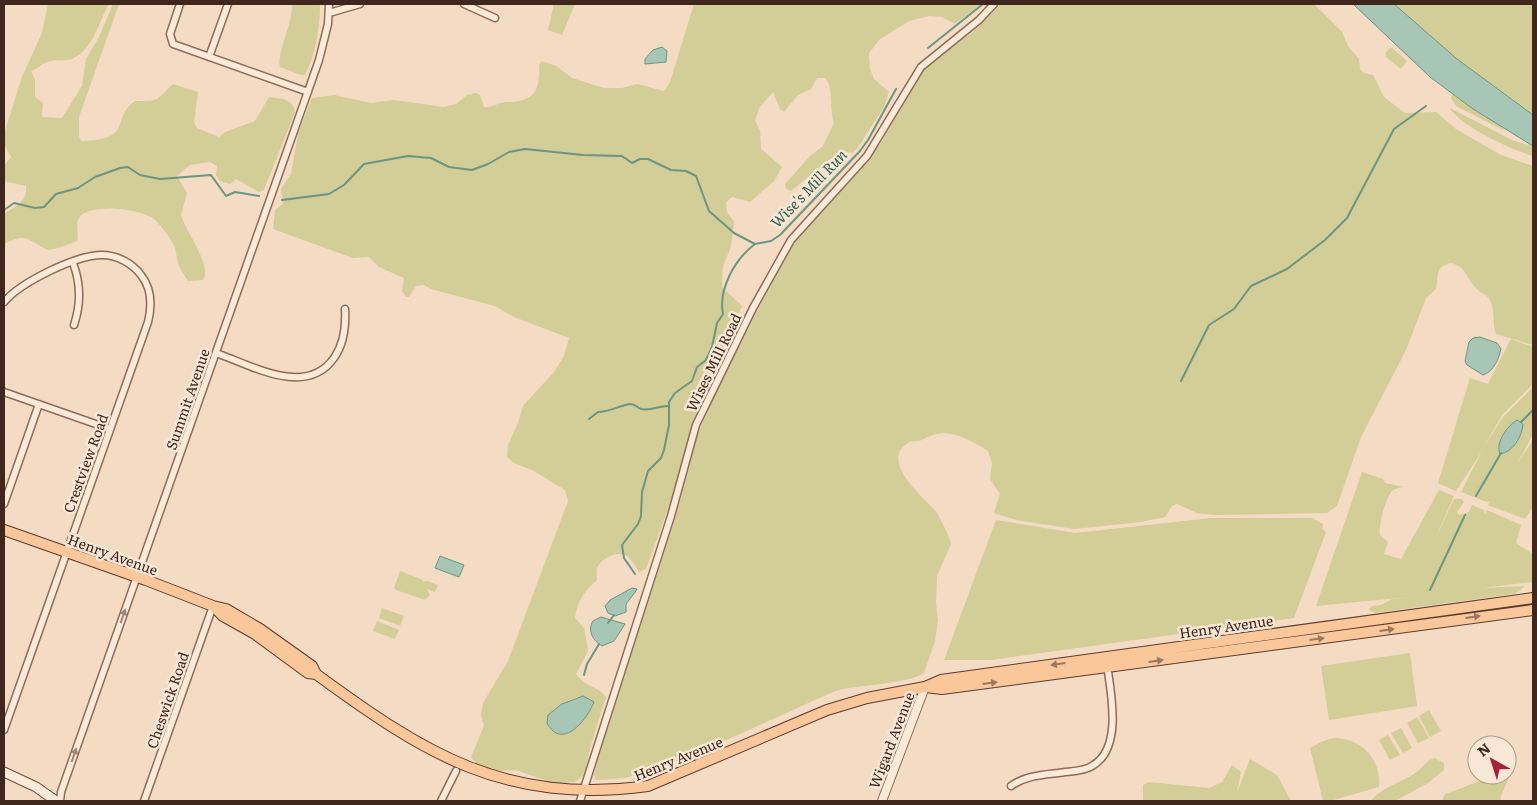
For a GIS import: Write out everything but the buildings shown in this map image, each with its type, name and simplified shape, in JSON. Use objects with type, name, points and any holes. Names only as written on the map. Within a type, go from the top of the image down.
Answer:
[{"type":"main road","name":"Henry Avenue","points":[[4,530],[137,576],[213,606],[308,673],[316,674],[431,757],[478,782]]},
{"type":"main road","name":"Henry Avenue","points":[[537,796],[581,800],[648,786],[820,712],[867,698],[924,687],[942,689],[1107,662],[1533,598]]},
{"type":"main road","name":"Henry Avenue","points":[[1107,662],[1533,610]]},
{"type":"main road","points":[[4,772],[36,787],[56,801]]},
{"type":"street","points":[[180,4],[171,30],[171,42],[176,46],[308,92]]},
{"type":"street","points":[[209,58],[228,4]]},
{"type":"street","name":"Summit Avenue","points":[[60,801],[61,792],[323,48],[329,4]]},
{"type":"street","points":[[329,13],[360,4]]},
{"type":"street","points":[[464,4],[495,18]]},
{"type":"street","name":"Wises Mill Road","points":[[581,800],[671,516],[696,425],[757,300],[795,235],[871,149],[921,67],[976,23],[994,4]]},
{"type":"street","name":"Crestview Road","points":[[4,302],[32,279],[97,255],[115,257],[128,263],[138,272],[149,290],[151,310],[4,730]]},
{"type":"street","points":[[73,263],[80,294],[74,325]]},
{"type":"street","points":[[216,353],[284,377],[300,378],[312,375],[327,366],[338,352],[344,334],[345,309]]},
{"type":"street","points":[[4,392],[110,429]]},
{"type":"street","points":[[4,504],[39,404]]},
{"type":"street","name":"Cheswick Road","points":[[144,801],[213,606]]},
{"type":"street","points":[[1011,786],[1029,777],[1086,769],[1101,760],[1109,742],[1113,726],[1107,662]]},
{"type":"street","name":"Wigard Avenue","points":[[882,801],[924,687]]},
{"type":"street","points":[[441,801],[456,771]]},
{"type":"shaded area","points":[[48,4],[109,4],[95,34],[79,55],[69,60],[48,62],[31,71],[35,80],[35,97],[43,103],[42,117],[62,118],[82,86],[86,59],[99,37],[113,4],[119,4],[79,117],[79,136],[81,141],[109,137],[119,127],[124,114],[135,101],[157,99],[173,84],[198,92],[194,122],[197,128],[219,137],[225,132],[255,121],[269,97],[285,100],[292,104],[295,112],[264,190],[259,192],[236,179],[230,184],[220,181],[216,175],[217,166],[210,162],[190,165],[177,176],[187,193],[181,215],[201,257],[205,274],[203,280],[188,281],[179,265],[174,245],[163,229],[149,216],[129,210],[105,209],[85,213],[78,220],[77,241],[58,248],[48,250],[24,238],[12,240],[4,244],[4,214],[23,200],[26,186],[4,181],[4,166],[11,157],[4,144],[4,134],[22,77],[42,33]]},
{"type":"shaded area","points":[[292,4],[320,4],[317,40],[305,75],[280,67],[279,62],[292,12]]},
{"type":"shaded area","points":[[554,4],[575,4],[562,35],[548,30]]},
{"type":"shaded area","points":[[694,4],[981,4],[955,24],[942,17],[929,16],[909,21],[880,39],[869,53],[870,69],[874,79],[889,92],[884,107],[857,149],[852,153],[843,151],[835,155],[791,191],[786,189],[785,184],[810,156],[823,146],[834,123],[830,87],[825,78],[817,78],[811,89],[798,95],[784,112],[780,109],[773,92],[759,108],[755,121],[760,130],[761,149],[782,167],[774,181],[750,202],[732,197],[726,202],[727,212],[734,222],[731,247],[723,266],[722,287],[742,306],[734,326],[732,339],[692,422],[674,492],[646,569],[639,572],[630,559],[623,554],[606,558],[597,568],[597,580],[585,592],[578,606],[575,618],[584,628],[588,651],[576,674],[606,697],[590,748],[586,769],[581,778],[574,782],[555,784],[516,770],[495,771],[476,764],[471,757],[484,726],[481,715],[483,703],[508,661],[568,501],[565,490],[534,471],[514,463],[507,457],[508,445],[523,406],[554,372],[564,356],[569,338],[514,317],[495,306],[431,289],[424,285],[416,286],[409,297],[406,297],[402,291],[404,278],[379,267],[369,257],[353,258],[273,229],[275,210],[283,204],[281,189],[291,174],[298,134],[312,98],[334,95],[371,103],[394,100],[444,107],[456,104],[467,95],[476,93],[480,95],[484,107],[490,107],[530,97],[537,88],[539,65],[542,61],[556,66],[572,78],[604,88],[622,88],[637,84],[664,91],[670,82]],"holes":[[[577,697],[591,710],[569,733],[548,715]]]},
{"type":"shaded area","points":[[1001,4],[1314,4],[1342,32],[1348,46],[1359,59],[1360,69],[1364,73],[1373,75],[1384,97],[1405,113],[1436,112],[1456,129],[1501,155],[1533,166],[1533,345],[1496,334],[1492,307],[1488,297],[1477,289],[1460,267],[1451,263],[1442,267],[1438,273],[1436,289],[1426,298],[1406,350],[1361,437],[1337,506],[1327,513],[1216,515],[1197,513],[1177,504],[1172,506],[1165,517],[1141,522],[1074,529],[1016,520],[994,513],[1000,494],[990,479],[992,463],[988,451],[957,435],[943,433],[918,441],[911,441],[901,449],[898,458],[900,468],[913,488],[938,515],[951,544],[937,576],[936,603],[938,621],[935,641],[924,673],[905,680],[835,691],[722,742],[661,767],[625,778],[596,780],[594,775],[597,763],[678,509],[698,434],[717,390],[775,276],[797,238],[879,146],[925,67],[974,31]]},
{"type":"shaded area","points":[[1353,4],[1394,4],[1457,59],[1533,115],[1533,146],[1473,109],[1430,77]]},
{"type":"shaded area","points":[[1394,4],[1533,4],[1533,115],[1457,59]]},
{"type":"shaded area","points":[[662,47],[667,51],[666,62],[645,64],[645,59],[653,50]]},
{"type":"shaded area","points":[[1391,47],[1407,61],[1401,69],[1386,57],[1386,52]]},
{"type":"shaded area","points":[[1453,94],[1501,125],[1503,130],[1456,106],[1451,98]]},
{"type":"shaded area","points":[[1450,108],[1514,141],[1533,146],[1533,156],[1488,137],[1465,123]]},
{"type":"shaded area","points":[[1480,337],[1497,343],[1501,349],[1495,365],[1483,375],[1467,365],[1465,361],[1469,342],[1473,338]]},
{"type":"shaded area","points":[[1511,339],[1533,347],[1533,384],[1502,415],[1484,447],[1503,417],[1533,387],[1533,434],[1517,464],[1533,440],[1533,507],[1525,519],[1488,505],[1490,501],[1487,502],[1461,492],[1482,451],[1456,491],[1438,483],[1470,378],[1488,384]],"holes":[[[1517,420],[1522,432],[1507,452],[1502,436]]]},
{"type":"shaded area","points":[[1517,420],[1523,424],[1519,439],[1513,447],[1500,454],[1499,445],[1503,435],[1509,426]]},
{"type":"shaded area","points":[[1362,472],[1383,479],[1385,483],[1404,487],[1392,491],[1383,512],[1380,535],[1388,542],[1384,554],[1401,559],[1439,490],[1454,496],[1433,544],[1454,499],[1462,499],[1464,502],[1457,512],[1459,515],[1469,512],[1472,505],[1484,510],[1485,515],[1487,510],[1521,525],[1516,543],[1533,554],[1533,582],[1482,588],[1524,586],[1514,594],[1375,613],[1369,610],[1372,606],[1381,605],[1392,599],[1409,597],[1316,606]]},
{"type":"shaded area","points":[[1211,518],[1312,518],[1323,524],[1322,529],[1326,532],[1294,618],[991,660],[944,660],[996,520],[1075,533]]},
{"type":"shaded area","points":[[440,556],[464,565],[459,577],[435,568]]},
{"type":"shaded area","points":[[400,571],[421,579],[423,582],[427,581],[438,585],[435,592],[427,589],[430,595],[425,600],[396,590],[394,588]]},
{"type":"shaded area","points":[[632,588],[637,589],[626,604],[626,612],[615,616],[608,613],[605,606],[610,600]]},
{"type":"shaded area","points":[[382,608],[404,616],[400,626],[379,618]]},
{"type":"shaded area","points":[[601,617],[625,624],[614,641],[602,646],[596,641],[591,632],[593,621]]},
{"type":"shaded area","points":[[377,621],[399,630],[395,639],[373,631]]},
{"type":"shaded area","points":[[1410,653],[1417,706],[1329,720],[1321,666]]},
{"type":"shaded area","points":[[583,696],[594,702],[580,724],[574,730],[567,733],[560,734],[553,731],[547,723],[548,715],[562,704]]},
{"type":"shaded area","points":[[1429,710],[1441,731],[1430,737],[1419,716]]},
{"type":"shaded area","points":[[1417,717],[1429,738],[1418,743],[1407,723]]},
{"type":"shaded area","points":[[1401,728],[1412,748],[1403,753],[1391,733]]},
{"type":"shaded area","points":[[1388,735],[1400,755],[1390,760],[1379,740]]},
{"type":"shaded area","points":[[1333,738],[1353,742],[1368,752],[1377,768],[1379,787],[1330,801],[1323,801],[1310,748]]},
{"type":"shaded area","points":[[1434,758],[1444,763],[1444,770],[1428,783],[1395,801],[1371,801],[1380,792],[1410,776]]},
{"type":"shaded area","points":[[1250,759],[1277,775],[1291,801],[1143,801],[1143,785],[1149,782],[1209,788],[1222,782],[1232,765],[1241,772],[1237,793]]},
{"type":"shaded area","points":[[1468,785],[1506,785],[1500,801],[1442,801],[1445,794]]},
{"type":"waterway","name":"Wise's Mill Run","points":[[928,48],[983,4]]},
{"type":"waterway","name":"Wise's Mill Run","points":[[282,200],[329,194],[344,185],[364,164],[408,156],[431,158],[449,167],[472,170],[488,164],[509,152],[525,149],[583,155],[622,156],[632,163],[640,159],[648,159],[671,170],[686,171],[696,176],[709,211],[734,233],[755,244],[771,241],[780,235],[860,151],[896,89]]},
{"type":"waterway","points":[[1181,381],[1209,325],[1234,309],[1251,286],[1287,269],[1325,240],[1347,218],[1394,129],[1426,106]]},
{"type":"waterway","name":"Wise's Mill Run","points":[[4,210],[14,203],[35,208],[44,207],[56,194],[78,188],[95,177],[128,167],[140,175],[160,179],[211,175],[226,196],[235,192],[259,196]]},
{"type":"waterway","points":[[635,574],[624,558],[622,545],[638,524],[641,516],[642,492],[648,471],[661,458],[664,450],[669,425],[669,402],[675,393],[692,381],[697,367],[706,360],[712,347],[717,323],[723,314],[723,295],[730,275],[741,258],[755,244]]},
{"type":"waterway","points":[[589,419],[598,412],[630,404],[634,404],[641,409],[668,406]]},
{"type":"waterway","points":[[1521,422],[1533,410]]},
{"type":"waterway","points":[[1476,496],[1501,453]]},
{"type":"waterway","points":[[1430,590],[1465,515]]},
{"type":"waterway","points":[[608,623],[614,615]]},
{"type":"waterway","points":[[584,675],[587,664],[599,644]]}]
